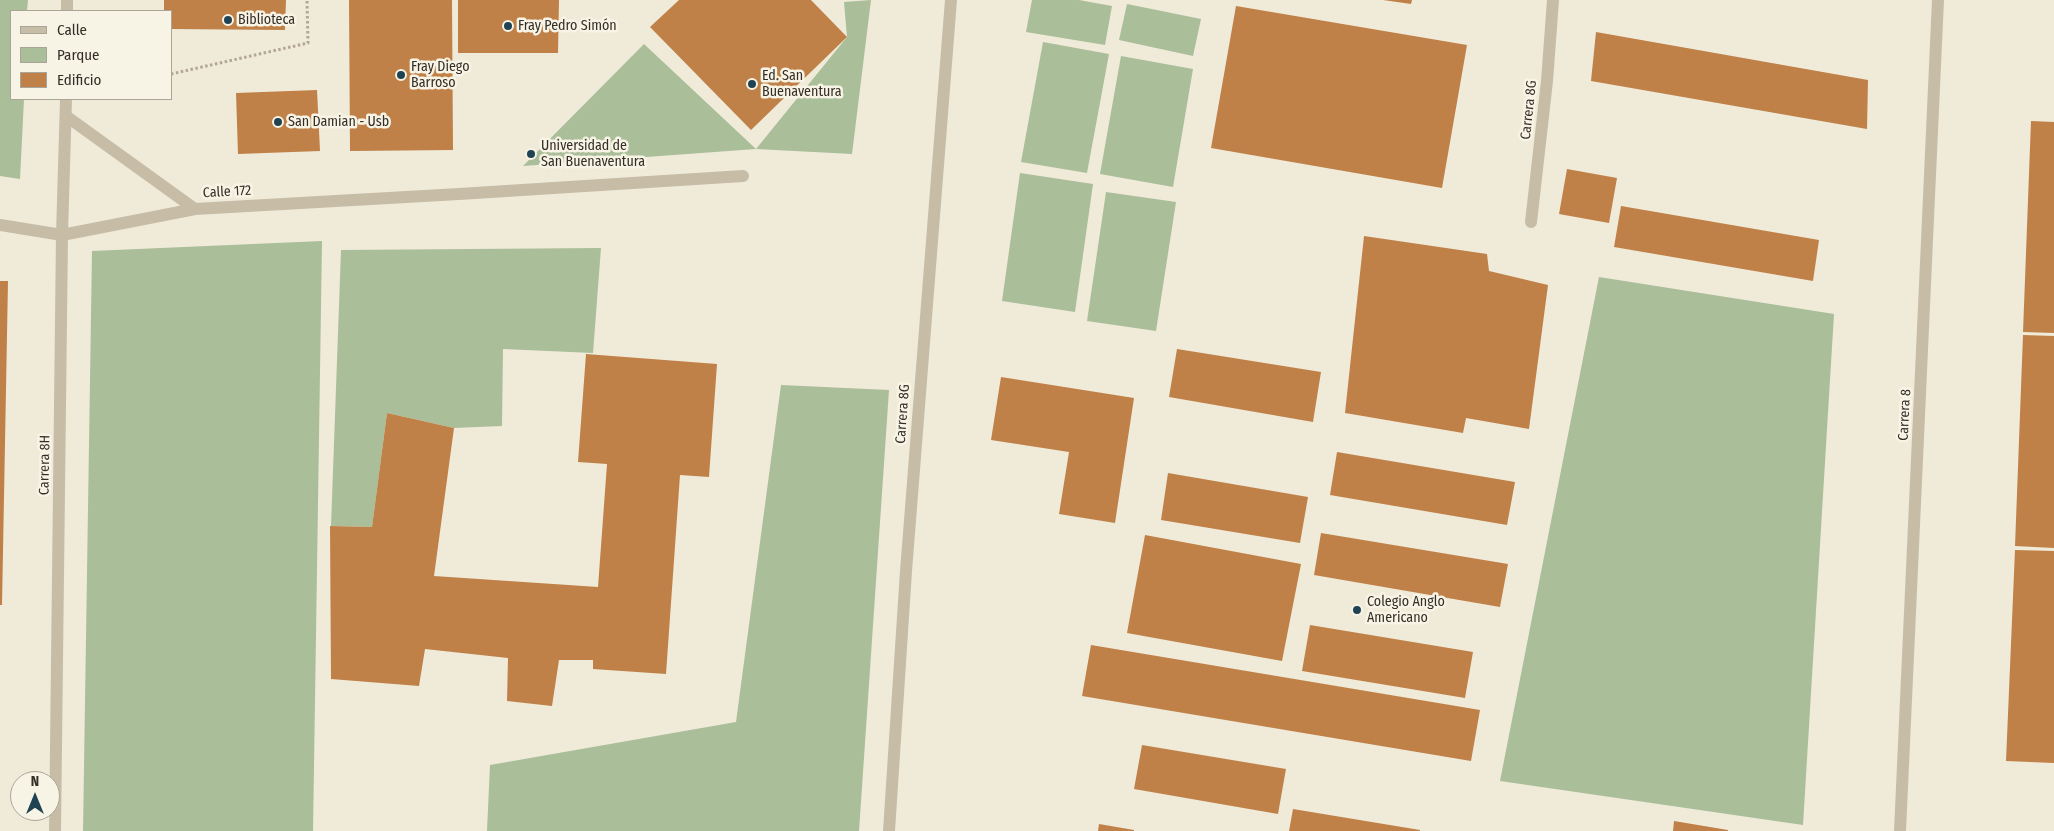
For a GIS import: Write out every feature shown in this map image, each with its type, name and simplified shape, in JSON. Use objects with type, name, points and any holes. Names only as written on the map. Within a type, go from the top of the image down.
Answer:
[{"type":"street","name":"Carrera 8G","points":[[889,831],[906,571],[951,0]]},
{"type":"street","name":"Carrera 8G","points":[[1531,222],[1547,81],[1553,0]]},
{"type":"street","name":"Carrera 8","points":[[1900,831],[1938,0]]},
{"type":"street","name":"Carrera 8H","points":[[55,831],[62,235],[66,100]]},
{"type":"street","points":[[66,116],[195,209]]},
{"type":"street","name":"Calle 172","points":[[0,225],[62,235],[195,209],[743,176]]},
{"type":"path","points":[[172,74],[308,43],[307,0]]},
{"type":"green space","points":[[0,0],[28,0],[27,10],[10,10],[10,100],[24,100],[20,179],[0,176]]},
{"type":"green space","points":[[871,0],[852,154],[756,149],[847,37],[844,2]]},
{"type":"green space","points":[[1032,0],[1079,0],[1112,6],[1105,45],[1026,32]]},
{"type":"green space","points":[[1127,4],[1201,19],[1193,56],[1119,40]]},
{"type":"green space","points":[[1043,42],[1109,54],[1087,173],[1021,162]]},
{"type":"green space","points":[[644,44],[756,149],[523,166]]},
{"type":"green space","points":[[1121,56],[1193,69],[1173,187],[1100,174]]},
{"type":"green space","points":[[1020,173],[1093,184],[1075,312],[1002,301]]},
{"type":"green space","points":[[1106,192],[1176,202],[1156,331],[1087,321]]},
{"type":"green space","points":[[322,241],[313,831],[83,831],[92,251]]},
{"type":"green space","points":[[601,248],[593,353],[503,349],[502,426],[454,428],[387,413],[372,527],[331,526],[341,250]]},
{"type":"green space","points":[[1599,277],[1834,314],[1803,825],[1500,781]]},
{"type":"green space","points":[[781,385],[889,390],[859,831],[487,831],[490,765],[736,722]]},
{"type":"building","name":"Biblioteca","points":[[164,0],[286,0],[285,30],[172,29],[172,10],[164,10]]},
{"type":"building","name":"Fray Diego Barroso","points":[[349,0],[452,0],[453,150],[350,151]]},
{"type":"building","name":"Fray Pedro Simón","points":[[458,0],[559,0],[558,53],[458,53]]},
{"type":"building","name":"Ed. San Buenaventura","points":[[679,0],[811,0],[847,37],[751,130],[650,27]]},
{"type":"building","points":[[1383,0],[1412,0],[1411,4]]},
{"type":"building","points":[[1236,6],[1467,45],[1442,188],[1211,148]]},
{"type":"building","points":[[1596,32],[1868,80],[1867,129],[1591,81]]},
{"type":"building","name":"San Damian - Usb","points":[[317,90],[320,151],[238,154],[236,93]]},
{"type":"building","points":[[2031,121],[2054,122],[2054,333],[2023,332]]},
{"type":"building","points":[[1567,169],[1617,178],[1609,223],[1559,214]]},
{"type":"building","points":[[1621,206],[1819,240],[1813,281],[1614,247]]},
{"type":"building","points":[[1364,236],[1487,254],[1489,271],[1548,285],[1529,429],[1466,418],[1463,433],[1345,413]]},
{"type":"building","points":[[0,281],[8,281],[2,605],[0,605]]},
{"type":"building","points":[[2023,335],[2054,336],[2054,548],[2015,546]]},
{"type":"building","points":[[1177,349],[1321,372],[1313,422],[1169,397]]},
{"type":"building","points":[[586,354],[717,364],[709,477],[680,475],[666,674],[593,669],[593,660],[559,660],[552,706],[507,701],[508,658],[425,649],[419,686],[331,679],[330,526],[372,527],[387,413],[454,428],[434,576],[598,587],[607,464],[578,462]]},
{"type":"building","points":[[1001,377],[1134,398],[1115,523],[1059,514],[1069,452],[991,440]]},
{"type":"building","points":[[1337,452],[1515,482],[1507,525],[1330,495]]},
{"type":"building","points":[[1168,473],[1308,497],[1300,543],[1161,520]]},
{"type":"building","points":[[1321,533],[1508,564],[1500,607],[1314,575]]},
{"type":"building","points":[[1145,535],[1301,564],[1282,661],[1127,633]]},
{"type":"building","points":[[2015,550],[2054,551],[2054,763],[2006,761]]},
{"type":"building","points":[[1310,625],[1473,652],[1465,698],[1302,671]]},
{"type":"building","points":[[1091,645],[1480,710],[1471,761],[1082,696]]},
{"type":"building","points":[[1142,745],[1286,769],[1278,814],[1134,789]]},
{"type":"building","points":[[1293,809],[1420,830],[1420,831],[1289,831]]},
{"type":"building","points":[[1674,821],[1728,830],[1728,831],[1673,831]]},
{"type":"building","points":[[1099,824],[1134,830],[1134,831],[1098,831]]},
{"type":"place","name":"Biblioteca","points":[[228,20]]},
{"type":"place","name":"Fray Pedro Simón","points":[[508,26]]},
{"type":"place","name":"Fray Diego Barroso","points":[[401,75]]},
{"type":"place","name":"Ed. San Buenaventura","points":[[752,84]]},
{"type":"place","name":"San Damian - Usb","points":[[278,122]]},
{"type":"place","name":"Universidad de San Buenaventura","points":[[531,154]]},
{"type":"place","name":"Colegio Anglo Americano","points":[[1357,610]]}]
